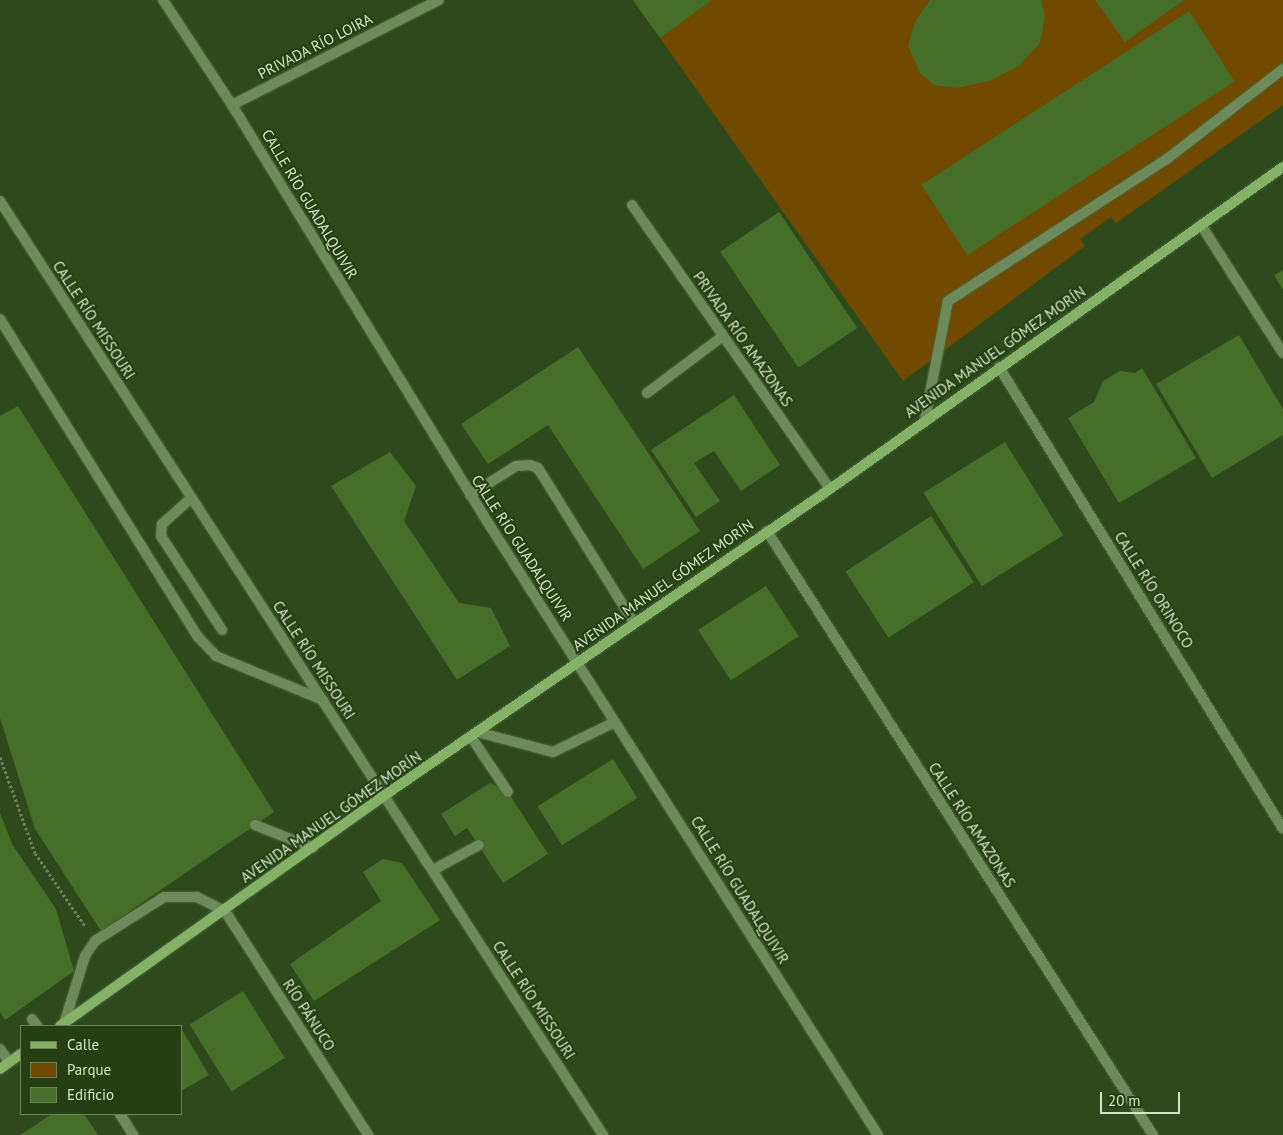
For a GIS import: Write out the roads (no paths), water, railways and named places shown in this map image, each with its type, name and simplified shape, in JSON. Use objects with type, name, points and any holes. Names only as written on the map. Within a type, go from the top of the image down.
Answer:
[{"type":"main road","name":"AVENIDA MANUEL GÓMEZ MORÍN","points":[[64,1025],[386,795],[830,489],[925,419],[1283,167]]},
{"type":"main road","points":[[0,1069],[20,1055]]},
{"type":"street","name":"CALLE RÍO GUADALQUIVIR","points":[[163,0],[232,105],[470,495],[878,1135]]},
{"type":"street","name":"PRIVADA RÍO LOIRA","points":[[232,105],[439,0]]},
{"type":"street","points":[[925,419],[944,310],[948,301],[1168,159],[1283,69]]},
{"type":"street","name":"CALLE RÍO MISSOURI","points":[[0,201],[190,499],[386,795],[603,1135]]},
{"type":"street","name":"PRIVADA RÍO AMAZONAS","points":[[632,206],[830,489]]},
{"type":"street","points":[[1201,225],[1283,353]]},
{"type":"street","points":[[0,318],[197,636],[216,656],[323,700]]},
{"type":"street","points":[[647,392],[723,336]]},
{"type":"street","name":"CALLE RÍO ORINOCO","points":[[999,367],[1283,829]]},
{"type":"street","points":[[470,495],[516,466],[530,465],[538,468],[634,623]]},
{"type":"street","points":[[190,499],[162,524],[161,536],[222,630]]},
{"type":"street","name":"CALLE RÍO AMAZONAS","points":[[767,531],[1153,1135]]},
{"type":"street","points":[[474,735],[553,752],[615,722]]},
{"type":"street","points":[[474,735],[508,792]]},
{"type":"street","points":[[255,825],[313,848]]},
{"type":"street","points":[[433,870],[478,845]]},
{"type":"street","points":[[63,1025],[85,956],[95,941],[164,897],[196,897],[224,911]]},
{"type":"street","name":"RÍO PÁNUCO","points":[[224,911],[368,1135]]},
{"type":"street","points":[[0,1049],[9,1062]]},
{"type":"street","points":[[121,1115],[133,1135]]}]
